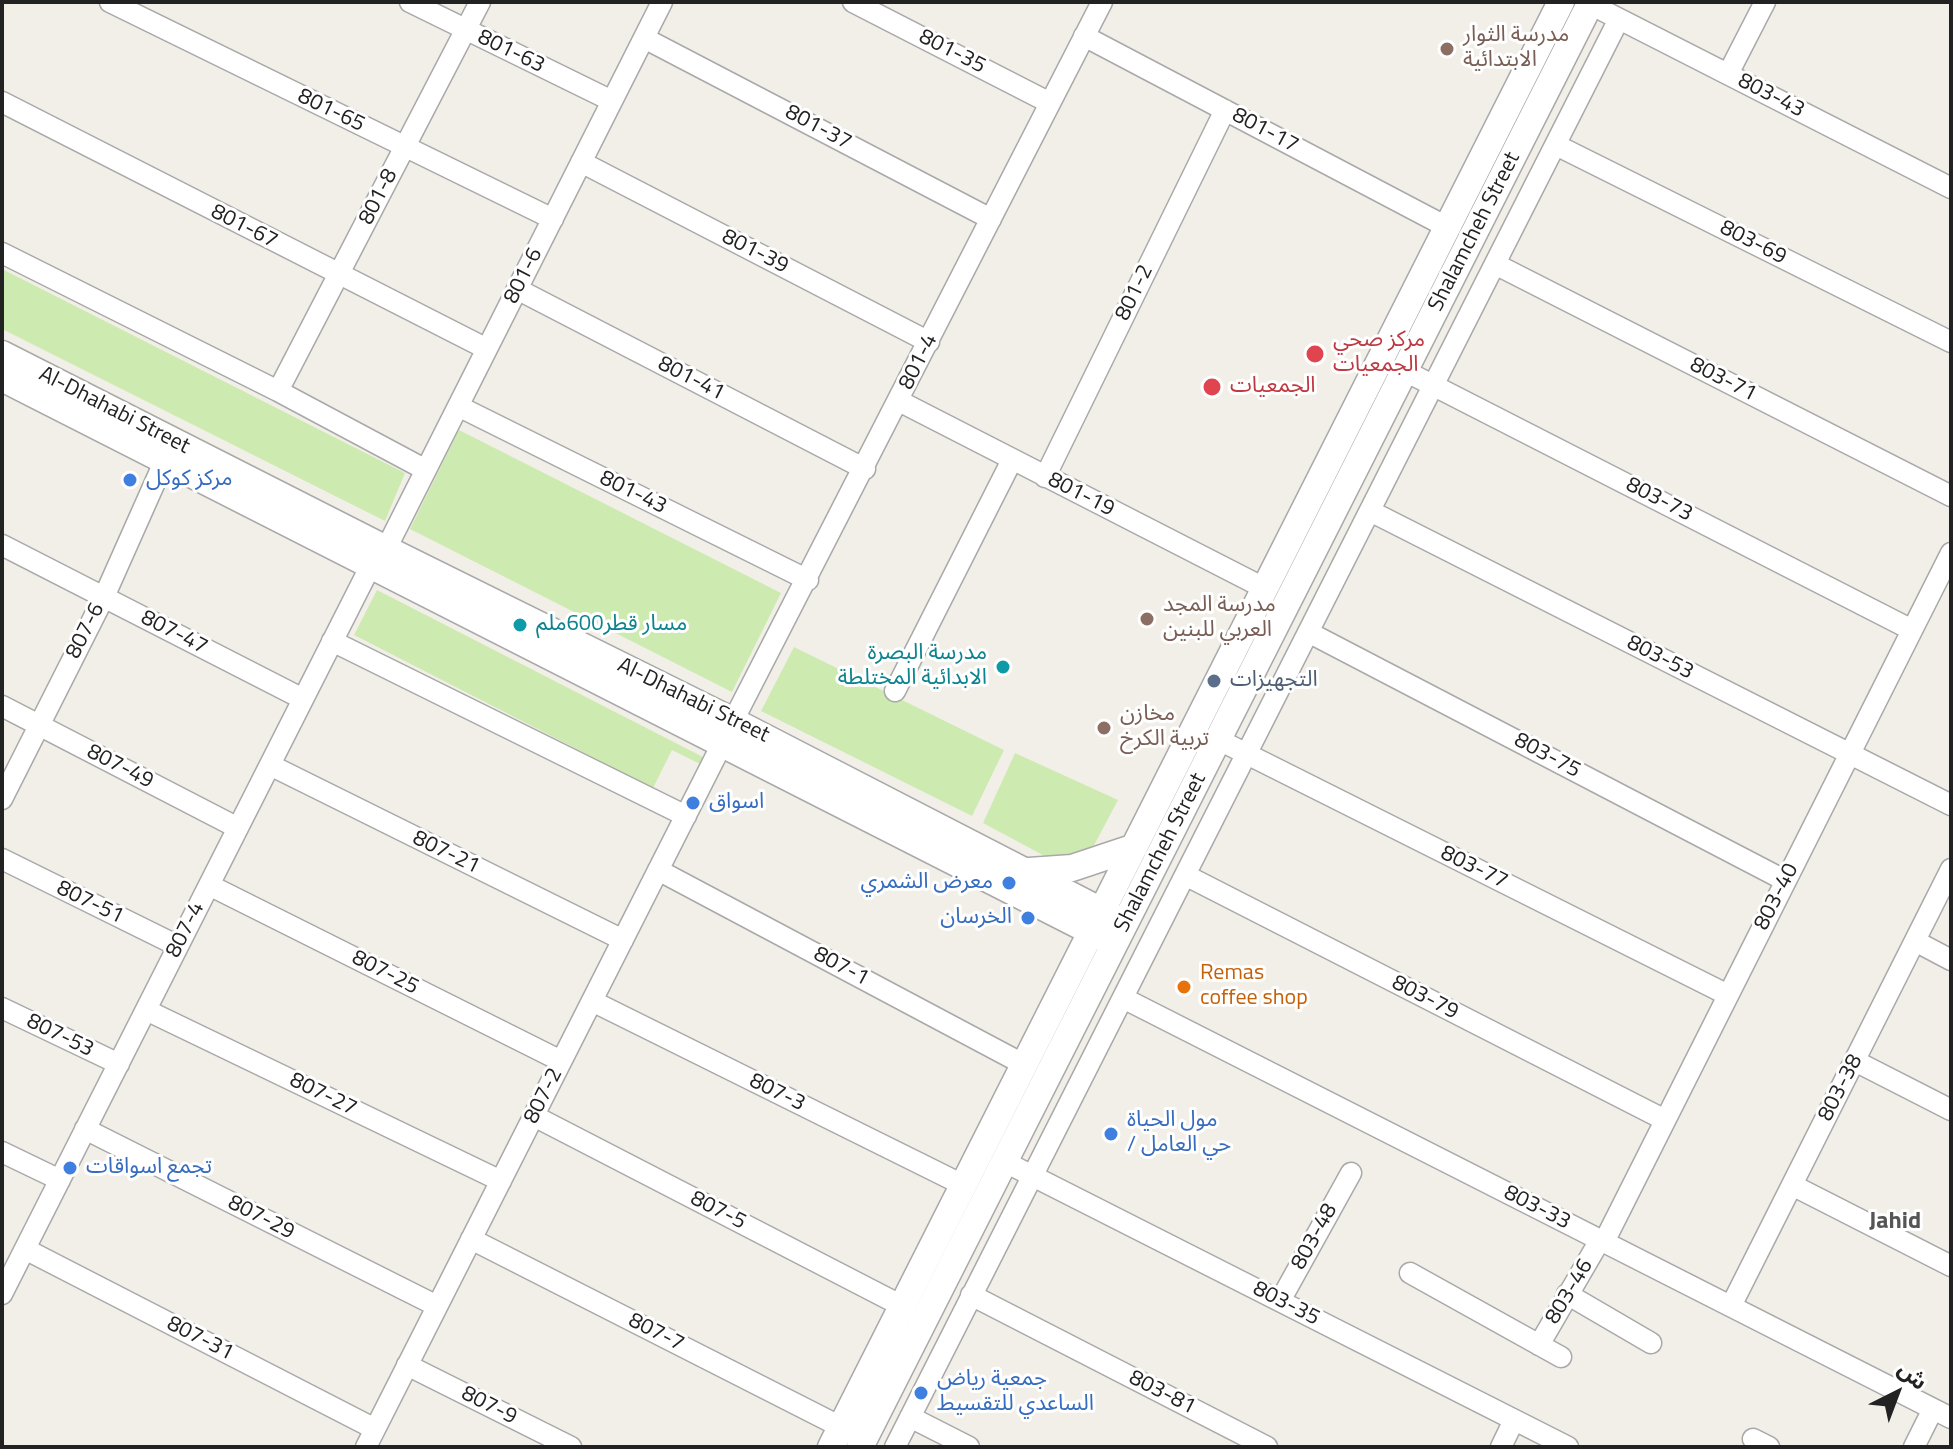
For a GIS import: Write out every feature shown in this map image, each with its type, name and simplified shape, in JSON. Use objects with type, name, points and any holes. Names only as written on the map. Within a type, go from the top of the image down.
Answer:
[{"type":"street","name":"801-65","points":[[110,2],[553,219]]},
{"type":"street","name":"801-63","points":[[410,2],[612,101]]},
{"type":"street","name":"801-8","points":[[278,391],[480,2]]},
{"type":"street","name":"801-6","points":[[378,558],[426,470],[662,2]]},
{"type":"street","name":"801-35","points":[[853,2],[1050,103]]},
{"type":"street","name":"801-4","points":[[728,732],[1102,2]]},
{"type":"street","name":"Shalamcheh Street","points":[[836,1437],[1445,226],[1561,2]]},
{"type":"street","points":[[1728,74],[1765,2]]},
{"type":"street","name":"Shalamcheh Street","points":[[860,1447],[1591,3]]},
{"type":"street","name":"803-43","points":[[1591,3],[1951,188]]},
{"type":"street","points":[[895,1447],[1619,19]]},
{"type":"street","name":"801-17","points":[[1084,36],[1445,226]]},
{"type":"street","name":"801-37","points":[[644,38],[991,219]]},
{"type":"street","name":"801-67","points":[[2,102],[338,276],[487,349]]},
{"type":"street","name":"801-2","points":[[1045,477],[1225,110]]},
{"type":"street","name":"803-69","points":[[1556,145],[1951,342]]},
{"type":"street","name":"801-39","points":[[581,162],[929,342]]},
{"type":"street","points":[[2,253],[278,391],[426,470]]},
{"type":"street","name":"803-71","points":[[1495,264],[1951,496]]},
{"type":"street","name":"801-41","points":[[517,289],[865,469]]},
{"type":"street","name":"Al-Dhahabi Street","points":[[2,354],[378,558]]},
{"type":"street","name":"803-73","points":[[1405,371],[1912,630]]},
{"type":"street","name":"Al-Dhahabi Street","points":[[2,378],[165,460],[378,558],[728,732],[1120,934]]},
{"type":"street","name":"801-19","points":[[899,401],[1264,588]]},
{"type":"street","name":"801-43","points":[[458,406],[808,580]]},
{"type":"street","name":"807-6","points":[[2,799],[104,597],[165,460]]},
{"type":"street","points":[[895,691],[1012,460]]},
{"type":"street","name":"803-53","points":[[1370,511],[1951,805]]},
{"type":"street","name":"807-47","points":[[2,545],[303,699]]},
{"type":"street","name":"803-40","points":[[1602,1241],[1951,553]]},
{"type":"street","name":"807-4","points":[[2,1294],[332,641],[378,558]]},
{"type":"street","name":"803-75","points":[[1308,632],[1786,881]]},
{"type":"street","points":[[332,641],[686,816]]},
{"type":"street","name":"807-49","points":[[2,706],[238,828]]},
{"type":"street","name":"Al-Dhahabi Street","points":[[728,732],[1029,871],[1095,920]]},
{"type":"street","name":"807-2","points":[[370,1438],[728,732]]},
{"type":"street","name":"803-77","points":[[1219,740],[1728,995]]},
{"type":"street","name":"807-21","points":[[270,765],[623,940]]},
{"type":"street","points":[[1029,871],[1072,868],[1132,848]]},
{"type":"street","name":"807-51","points":[[2,859],[178,946]]},
{"type":"street","name":"803-38","points":[[1731,1306],[1951,869]]},
{"type":"street","name":"807-1","points":[[658,870],[1023,1064]]},
{"type":"street","name":"803-79","points":[[1185,875],[1665,1120]]},
{"type":"street","name":"807-25","points":[[209,885],[561,1061]]},
{"type":"street","points":[[1915,941],[1951,960]]},
{"type":"street","name":"803-33","points":[[1123,998],[1942,1413]]},
{"type":"street","name":"807-3","points":[[592,1001],[963,1185]]},
{"type":"street","name":"807-53","points":[[2,1008],[119,1064]]},
{"type":"street","name":"807-27","points":[[146,1010],[501,1181]]},
{"type":"street","points":[[1855,1061],[1951,1110]]},
{"type":"street","name":"807-5","points":[[534,1116],[902,1306]]},
{"type":"street","name":"807-29","points":[[85,1129],[437,1306]]},
{"type":"street","points":[[2,1152],[60,1180]]},
{"type":"street","name":"803-35","points":[[1005,1162],[1568,1447]]},
{"type":"street","name":"803-48","points":[[1280,1301],[1351,1173]]},
{"type":"street","points":[[1792,1185],[1951,1266]]},
{"type":"street","name":"807-7","points":[[471,1239],[836,1437]]},
{"type":"street","name":"803-46","points":[[1539,1345],[1567,1294],[1602,1241]]},
{"type":"street","name":"807-31","points":[[25,1249],[370,1438]]},
{"type":"street","points":[[1410,1273],[1561,1357]]},
{"type":"street","points":[[1567,1294],[1651,1343]]},
{"type":"street","name":"803-81","points":[[971,1295],[1267,1447]]},
{"type":"street","name":"807-9","points":[[407,1365],[571,1447]]},
{"type":"street","points":[[1914,1447],[1942,1413]]},
{"type":"street","points":[[910,1417],[969,1447]]},
{"type":"street","points":[[1501,1447],[1514,1420]]},
{"type":"green space","points":[[2,269],[405,473],[385,521],[2,329]]},
{"type":"green space","points":[[459,430],[781,593],[732,692],[410,529]]},
{"type":"green space","points":[[377,590],[703,757],[700,764],[672,750],[653,788],[354,635]]},
{"type":"green space","points":[[794,647],[1004,750],[972,816],[761,711]]},
{"type":"green space","points":[[1015,753],[1118,800],[1092,849],[1054,861],[983,823]]},
{"type":"place","name":"مدرسة الثوار الابتدائية","points":[[1447,49]]},
{"type":"place","name":"مركز صحي الجمعيات","points":[[1315,354]]},
{"type":"place","name":"الجمعيات","points":[[1212,387]]},
{"type":"place","name":"مركز كوكل","points":[[130,480]]},
{"type":"place","name":"مدرسة المجد العربي للبنين","points":[[1147,619]]},
{"type":"place","name":"مسار قطر600ملم","points":[[520,625]]},
{"type":"place","name":"مدرسة البصرة الابدائية المختلطة","points":[[1003,667]]},
{"type":"place","name":"التجهيزات","points":[[1214,681]]},
{"type":"place","name":"مخازن تربية الكرخ","points":[[1104,728]]},
{"type":"place","name":"اسواق","points":[[693,803]]},
{"type":"place","name":"معرض الشمري","points":[[1009,883]]},
{"type":"place","name":"الخرسان","points":[[1028,918]]},
{"type":"place","name":"Remas coffee shop","points":[[1184,987]]},
{"type":"place","name":"مول الحياة / حي العامل","points":[[1111,1134]]},
{"type":"place","name":"تجمع اسواقات","points":[[70,1168]]},
{"type":"place","name":"جمعية رياض الساعدي للتقسيط","points":[[921,1393]]},
{"type":"district","name":"Jahid","points":[[1895,1222]]}]
